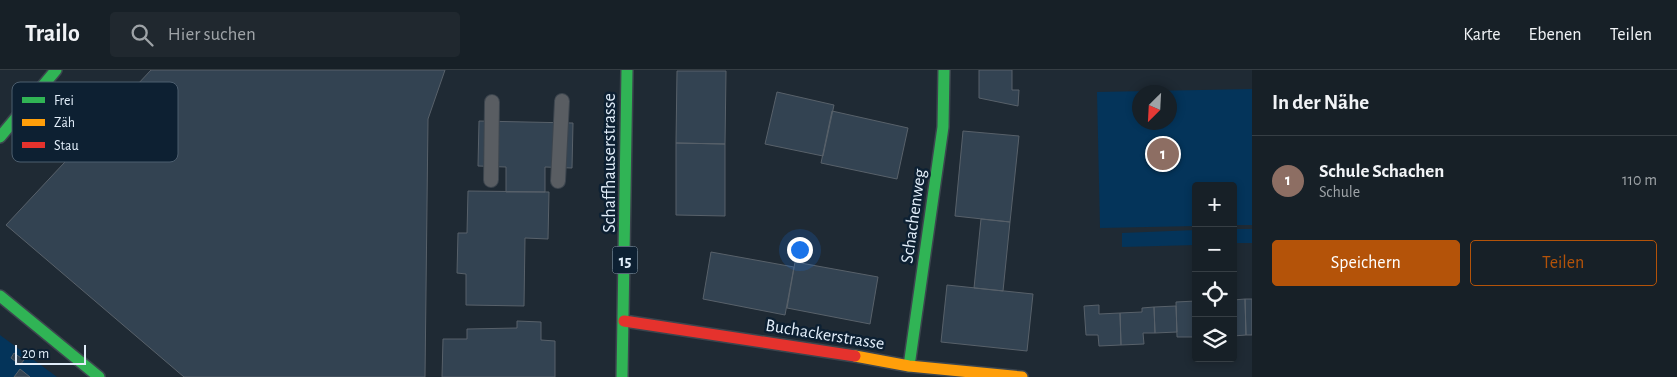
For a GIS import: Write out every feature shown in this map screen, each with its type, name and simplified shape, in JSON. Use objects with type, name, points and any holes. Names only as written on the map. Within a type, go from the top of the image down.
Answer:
[{"type":"street","points":[[46,82],[56,70]]},
{"type":"street","name":"Schaffhauserstrasse","points":[[622,377],[627,70]]},
{"type":"street","name":"Schachenweg","points":[[909,366],[944,127],[944,70]]},
{"type":"street","points":[[0,137],[12,123]]},
{"type":"street","points":[[0,296],[99,377]]},
{"type":"street","name":"Buchackerstrasse","points":[[624,320],[804,347],[909,366],[1022,377]]},
{"type":"lane","points":[[558,181],[562,101]]},
{"type":"lane","points":[[491,180],[492,102]]},
{"type":"shaded area","points":[[1252,89],[1252,225],[1237,225],[1237,182],[1192,182],[1192,226],[1100,228],[1097,92],[1132,91],[1132,130],[1177,130],[1177,90]]},
{"type":"shaded area","points":[[1237,229],[1252,229],[1252,243],[1237,243]]},
{"type":"shaded area","points":[[1192,230],[1192,245],[1122,247],[1122,233]]},
{"type":"shaded area","points":[[0,335],[57,377],[0,377]]},
{"type":"building","points":[[151,70],[445,70],[428,119],[425,377],[184,377],[6,225],[65,162],[178,162],[178,82],[140,82]]},
{"type":"building","points":[[979,70],[1012,70],[1012,90],[1019,90],[1018,106],[979,98]]},
{"type":"building","points":[[677,71],[726,71],[725,144],[676,143]]},
{"type":"building","points":[[777,92],[834,105],[823,156],[765,144]]},
{"type":"building","points":[[832,111],[908,128],[897,179],[821,163]]},
{"type":"building","points":[[479,121],[573,123],[572,168],[545,167],[545,192],[506,192],[506,167],[478,166]]},
{"type":"building","points":[[963,131],[1019,136],[1010,222],[955,216]]},
{"type":"building","points":[[676,143],[725,144],[725,216],[676,215]]},
{"type":"building","points":[[468,191],[549,192],[548,239],[525,238],[524,306],[466,305],[466,274],[457,273],[458,233],[467,233]]},
{"type":"building","points":[[981,219],[1010,222],[1003,291],[974,288]]},
{"type":"building","points":[[711,252],[794,267],[785,315],[703,299]]},
{"type":"building","points":[[795,262],[878,277],[870,324],[787,308]]},
{"type":"building","points":[[947,285],[1033,294],[1027,351],[941,342]]},
{"type":"building","points":[[1245,299],[1246,335],[1237,336],[1237,300]]},
{"type":"building","points":[[1245,299],[1252,299],[1252,335],[1246,335]]},
{"type":"building","points":[[1192,301],[1192,337],[1177,337],[1176,302]]},
{"type":"building","points":[[1099,305],[1099,314],[1120,313],[1121,345],[1099,346],[1098,335],[1086,335],[1084,306]]},
{"type":"building","points":[[1176,306],[1177,332],[1155,333],[1154,307]]},
{"type":"building","points":[[1154,307],[1155,333],[1143,333],[1144,344],[1121,345],[1120,313],[1142,312],[1142,308]]},
{"type":"building","points":[[517,321],[541,322],[541,340],[555,341],[555,377],[442,377],[443,339],[467,339],[467,329],[517,328]]},
{"type":"building","points":[[14,353],[24,360],[20,365],[11,358]]},
{"type":"building","points":[[20,369],[30,377],[14,377]]},
{"type":"traffic: fast","points":[[46,82],[56,70]]},
{"type":"traffic: fast","points":[[622,377],[627,70]]},
{"type":"traffic: fast","points":[[909,366],[943,127],[944,70]]},
{"type":"traffic: fast","points":[[0,137],[12,123]]},
{"type":"traffic: fast","points":[[0,296],[99,377]]},
{"type":"traffic: slow","points":[[855,356],[909,366],[1022,377]]},
{"type":"traffic: jam","points":[[624,321],[855,356]]},
{"type":"place","name":"Schule Schachen","points":[[1163,154]]}]
